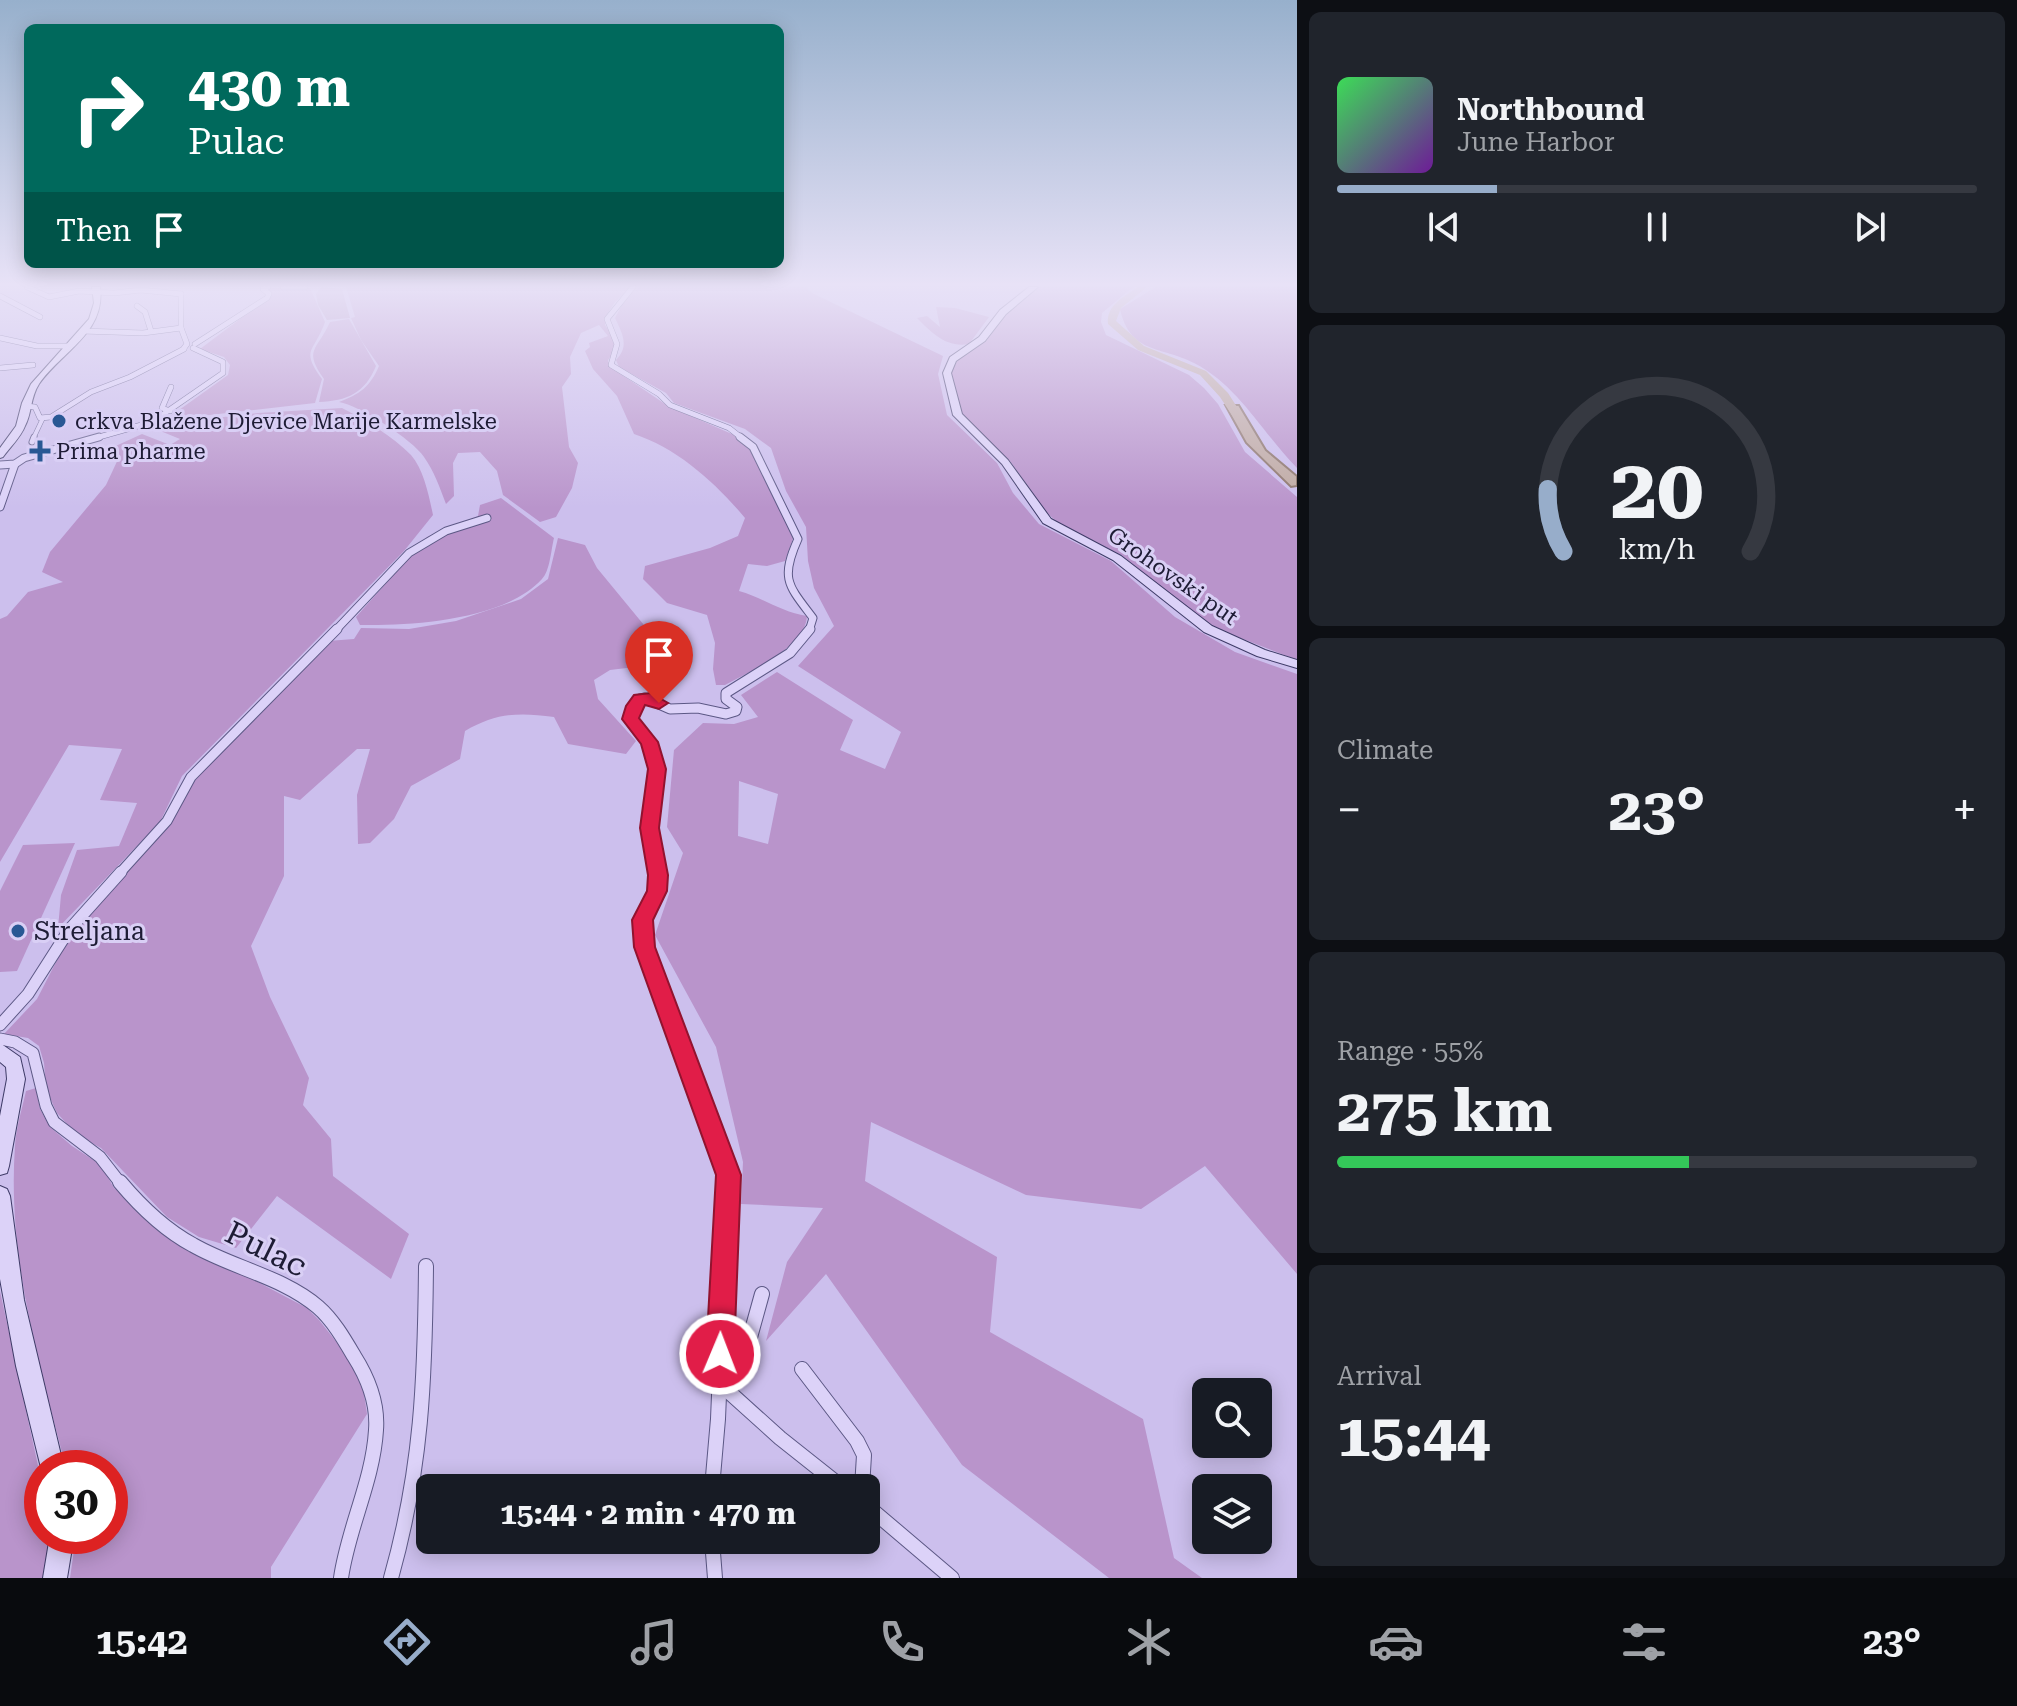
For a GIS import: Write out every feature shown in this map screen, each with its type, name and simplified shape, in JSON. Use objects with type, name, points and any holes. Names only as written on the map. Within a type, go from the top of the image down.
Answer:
[{"type":"main road","points":[[0,455],[21,426],[25,406],[54,361]]},
{"type":"main road","name":"Grohovski put","points":[[952,361],[947,373],[958,415],[1005,462],[1047,521],[1117,558],[1208,629],[1261,653],[1297,664]]},
{"type":"main road","points":[[0,1051],[14,1063],[16,1079],[0,1166]]},
{"type":"main road","points":[[0,1196],[5,1263],[16,1326],[47,1450]]},
{"type":"main road","points":[[55,1578],[62,1554]]},
{"type":"street","points":[[25,406],[35,407],[37,415],[43,418],[56,415],[91,392],[162,361]]},
{"type":"street","points":[[0,465],[15,464],[24,458],[137,428],[170,411],[223,373],[223,362],[220,361]]},
{"type":"street","points":[[613,361],[611,365],[659,394],[670,405],[729,428],[753,447],[798,539],[786,579],[797,601],[813,618],[811,626],[784,658],[726,693],[726,699],[735,705],[736,711],[726,714],[698,708],[670,709],[645,698],[640,699],[631,712],[633,725],[649,742],[657,769],[649,828],[658,875],[657,891],[643,920],[644,947],[728,1175],[723,1386],[714,1474]]},
{"type":"street","points":[[0,368],[33,365]]},
{"type":"street","points":[[170,411],[162,408],[171,387]]},
{"type":"street","points":[[32,442],[43,418]]},
{"type":"street","points":[[0,507],[15,464]]},
{"type":"street","points":[[0,1025],[28,994],[69,930],[167,821],[191,777],[209,757],[409,553],[446,531],[487,518]]},
{"type":"street","name":"Pulac","points":[[0,1039],[15,1042],[33,1053],[40,1089],[55,1123],[76,1143],[106,1162],[119,1183],[162,1223],[194,1246],[244,1267],[313,1303],[330,1319],[355,1357],[368,1380],[376,1425],[373,1452],[343,1550],[341,1578]]},
{"type":"street","points":[[391,1578],[409,1512],[425,1384],[426,1266]]},
{"type":"street","points":[[723,1386],[747,1348],[762,1294]]},
{"type":"street","points":[[802,1369],[857,1441],[864,1455],[863,1474]]},
{"type":"street","points":[[723,1386],[825,1474]]},
{"type":"street","points":[[880,1516],[952,1578]]},
{"type":"street","points":[[713,1554],[715,1578]]},
{"type":"shaded area","points":[[227,361],[312,361],[322,379],[315,403],[165,420],[228,375],[230,365]]},
{"type":"shaded area","points":[[373,361],[376,366],[366,383],[354,394],[319,402],[324,379],[314,362]]},
{"type":"shaded area","points":[[375,361],[570,361],[571,374],[562,387],[569,447],[578,463],[572,488],[556,517],[540,522],[503,495],[497,471],[480,452],[458,453],[453,463],[454,496],[446,504],[431,468],[418,450],[372,416],[339,402],[364,389],[379,366]]},
{"type":"shaded area","points":[[589,361],[608,361],[609,366],[668,406],[741,438],[751,448],[794,536],[785,561],[767,566],[748,564],[739,591],[807,616],[804,627],[797,638],[775,657],[725,685],[716,685],[713,669],[715,643],[707,615],[667,603],[643,579],[645,566],[710,548],[738,536],[745,518],[695,468],[665,448],[634,434],[617,396]]},
{"type":"shaded area","points":[[616,361],[942,361],[938,374],[947,415],[997,463],[1013,493],[1039,524],[1111,561],[1175,617],[1235,652],[1297,674],[1297,1274],[1205,1166],[1141,1209],[1026,1195],[871,1122],[865,1181],[997,1257],[990,1332],[1143,1419],[1174,1558],[1202,1578],[1109,1578],[962,1465],[826,1274],[766,1341],[787,1262],[823,1208],[741,1204],[743,1162],[716,1047],[655,935],[683,853],[667,827],[674,750],[703,723],[734,724],[758,717],[741,695],[777,672],[853,720],[840,750],[885,769],[901,732],[798,666],[834,626],[814,588],[808,561],[806,527],[786,491],[771,448],[745,429],[674,403],[666,393],[619,367]],"holes":[[[739,781],[778,794],[768,844],[738,836]]]},
{"type":"shaded area","points":[[958,361],[1159,361],[1189,375],[1218,404],[1245,452],[1297,497],[1297,660],[1212,627],[1121,555],[1058,523],[1045,511],[1010,461],[962,414],[951,373]]},
{"type":"shaded area","points":[[1188,361],[1297,361],[1297,468],[1237,397]]},
{"type":"shaded area","points":[[1225,405],[1239,405],[1266,450],[1297,476],[1297,486],[1291,487],[1246,443]]},
{"type":"shaded area","points":[[342,408],[396,441],[411,455],[423,476],[433,515],[404,551],[182,776],[160,822],[58,928],[61,895],[77,850],[119,846],[137,803],[100,800],[122,749],[69,745],[0,862],[0,619],[7,616],[28,592],[63,582],[42,572],[50,552],[106,485],[120,455],[109,449],[142,434],[170,445],[180,439],[153,428],[164,424],[258,413]]},
{"type":"shaded area","points":[[501,498],[554,538],[549,566],[542,579],[526,593],[482,612],[431,622],[360,625],[356,617],[427,537],[478,516],[480,505]]},
{"type":"shaded area","points":[[558,538],[585,545],[597,568],[653,636],[651,665],[610,670],[594,680],[598,699],[636,741],[626,754],[568,744],[554,717],[518,714],[497,717],[465,731],[460,759],[411,786],[394,819],[370,843],[358,844],[357,795],[370,749],[357,749],[300,800],[284,796],[284,876],[251,946],[270,997],[309,1078],[303,1105],[331,1139],[333,1176],[409,1234],[391,1279],[277,1196],[236,1248],[199,1237],[167,1217],[101,1148],[77,1135],[57,1113],[46,1089],[39,1046],[28,1038],[4,1034],[37,999],[72,931],[169,823],[196,777],[281,693],[328,641],[354,639],[361,628],[409,629],[456,621],[521,599],[548,579]]},
{"type":"shaded area","name":"Streljana","points":[[75,843],[17,971],[0,972],[0,891],[23,845]]},
{"type":"shaded area","points":[[36,1088],[40,1109],[50,1127],[101,1165],[114,1188],[241,1273],[307,1308],[346,1354],[363,1387],[367,1414],[271,1567],[271,1578],[70,1578],[73,1554],[128,1554],[128,1450],[61,1450],[27,1309],[16,1228],[15,1146],[26,1091]]},
{"type":"shaded area","points":[[0,1291],[35,1450],[24,1450],[24,1554],[50,1554],[45,1578],[0,1578]]},
{"type":"waterway","points":[[1172,361],[1203,373],[1224,395],[1241,421]]},
{"type":"place","name":"crkva Blažene Djevice Marije Karmelske","points":[[59,421]]},
{"type":"place","name":"Prima pharme","points":[[40,451]]},
{"type":"place","name":"Streljana","points":[[18,931]]},
{"type":"route","points":[[659,703],[640,699],[631,712],[633,725],[649,742],[657,769],[649,828],[658,875],[657,891],[643,920],[644,947],[728,1175],[720,1354]]}]
